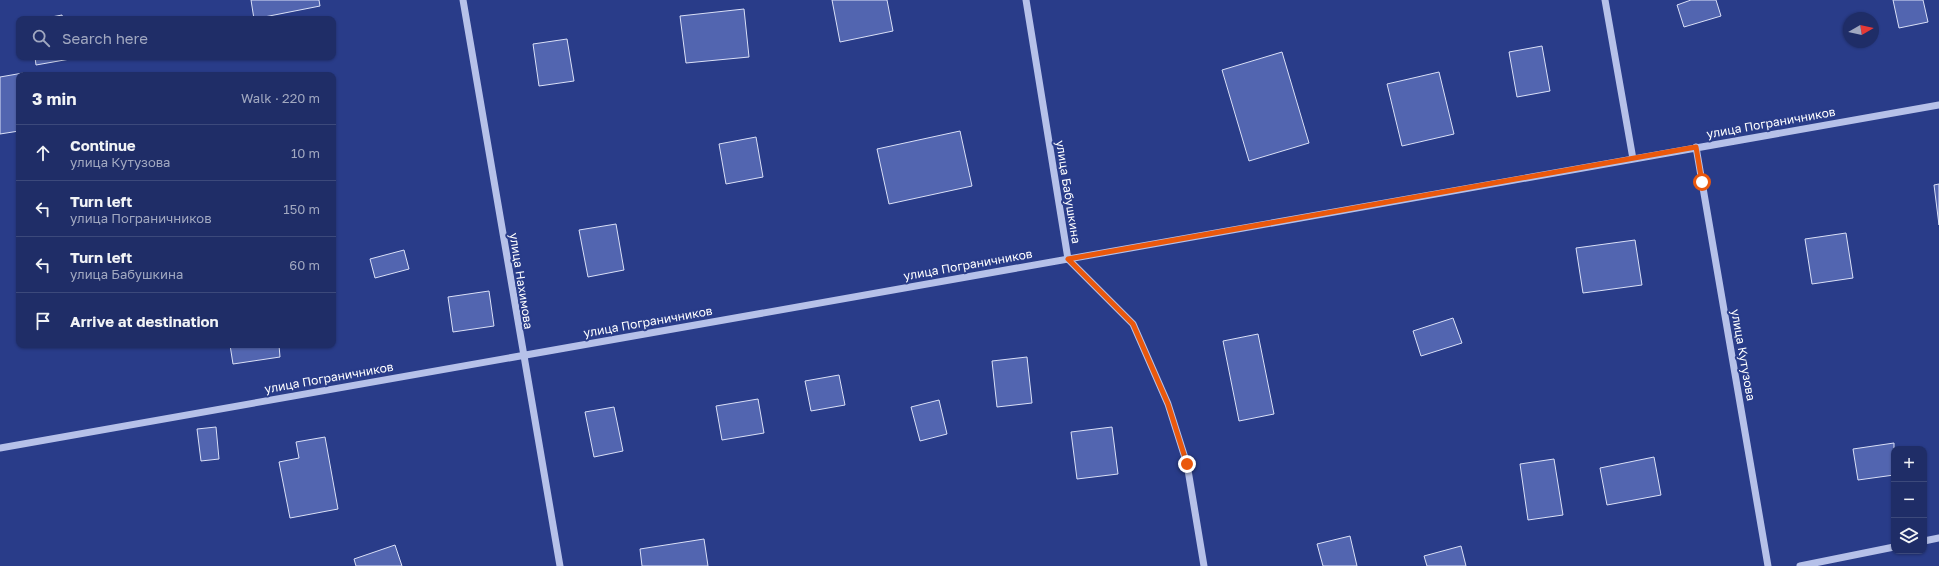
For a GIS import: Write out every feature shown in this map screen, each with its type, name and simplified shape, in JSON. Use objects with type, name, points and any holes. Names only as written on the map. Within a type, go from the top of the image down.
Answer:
[{"type":"street","name":"улица Нахимова","points":[[463,0],[560,566]]},
{"type":"street","name":"улица Бабушкина","points":[[1026,0],[1068,259],[1133,324],[1168,404],[1187,464],[1204,566]]},
{"type":"street","points":[[1605,0],[1633,159]]},
{"type":"street","name":"улица Пограничников","points":[[0,448],[1939,105]]},
{"type":"street","name":"улица Кутузова","points":[[1696,147],[1768,566]]},
{"type":"street","points":[[1927,540],[1939,538]]},
{"type":"street","points":[[1800,566],[1891,548]]},
{"type":"building","points":[[251,0],[319,0],[320,6],[269,16],[254,16]]},
{"type":"building","points":[[832,0],[887,0],[893,31],[840,42]]},
{"type":"building","points":[[1691,0],[1716,0],[1721,16],[1684,27],[1677,5]]},
{"type":"building","points":[[1893,0],[1923,0],[1928,22],[1899,28]]},
{"type":"building","points":[[744,9],[749,57],[686,63],[680,16]]},
{"type":"building","points":[[567,39],[574,81],[539,86],[533,44]]},
{"type":"building","points":[[1542,46],[1550,91],[1517,97],[1509,52]]},
{"type":"building","points":[[1282,52],[1309,143],[1249,161],[1222,70]]},
{"type":"building","points":[[35,60],[64,60],[36,65]]},
{"type":"building","points":[[1439,72],[1454,134],[1402,146],[1387,84]]},
{"type":"building","points":[[16,74],[16,131],[0,134],[0,77]]},
{"type":"building","points":[[960,131],[972,186],[889,204],[877,149]]},
{"type":"building","points":[[756,137],[763,177],[726,184],[719,144]]},
{"type":"building","points":[[1939,184],[1939,225],[1934,185]]},
{"type":"building","points":[[616,224],[624,270],[588,277],[579,230]]},
{"type":"building","points":[[1846,233],[1853,278],[1812,284],[1805,239]]},
{"type":"building","points":[[1635,240],[1642,285],[1583,293],[1576,248]]},
{"type":"building","points":[[404,250],[409,269],[375,278],[370,259]]},
{"type":"building","points":[[489,291],[494,326],[453,332],[448,297]]},
{"type":"building","points":[[1453,318],[1462,343],[1421,356],[1413,331]]},
{"type":"building","points":[[1258,334],[1274,414],[1239,421],[1223,341]]},
{"type":"building","points":[[230,348],[279,348],[280,357],[233,364]]},
{"type":"building","points":[[1027,357],[1032,403],[997,407],[992,361]]},
{"type":"building","points":[[839,375],[845,405],[811,411],[805,381]]},
{"type":"building","points":[[758,399],[764,433],[722,440],[716,406]]},
{"type":"building","points":[[939,400],[947,434],[920,441],[911,407]]},
{"type":"building","points":[[614,407],[623,451],[594,457],[585,412]]},
{"type":"building","points":[[216,427],[219,459],[201,461],[197,429]]},
{"type":"building","points":[[1112,427],[1118,474],[1077,479],[1071,432]]},
{"type":"building","points":[[325,437],[338,509],[290,518],[279,462],[299,458],[296,442]]},
{"type":"building","points":[[1894,443],[1894,446],[1891,446],[1891,475],[1858,480],[1853,449]]},
{"type":"building","points":[[1654,457],[1661,495],[1607,505],[1600,468]]},
{"type":"building","points":[[1554,459],[1563,515],[1528,520],[1520,464]]},
{"type":"building","points":[[1350,536],[1357,566],[1323,566],[1317,544]]},
{"type":"building","points":[[704,539],[708,566],[642,566],[640,549]]},
{"type":"building","points":[[395,545],[402,566],[356,566],[354,559]]},
{"type":"building","points":[[1461,546],[1466,566],[1427,566],[1424,556]]},
{"type":"route","points":[[1187,464],[1168,404],[1133,324],[1068,259],[1696,147],[1702,182]]}]
